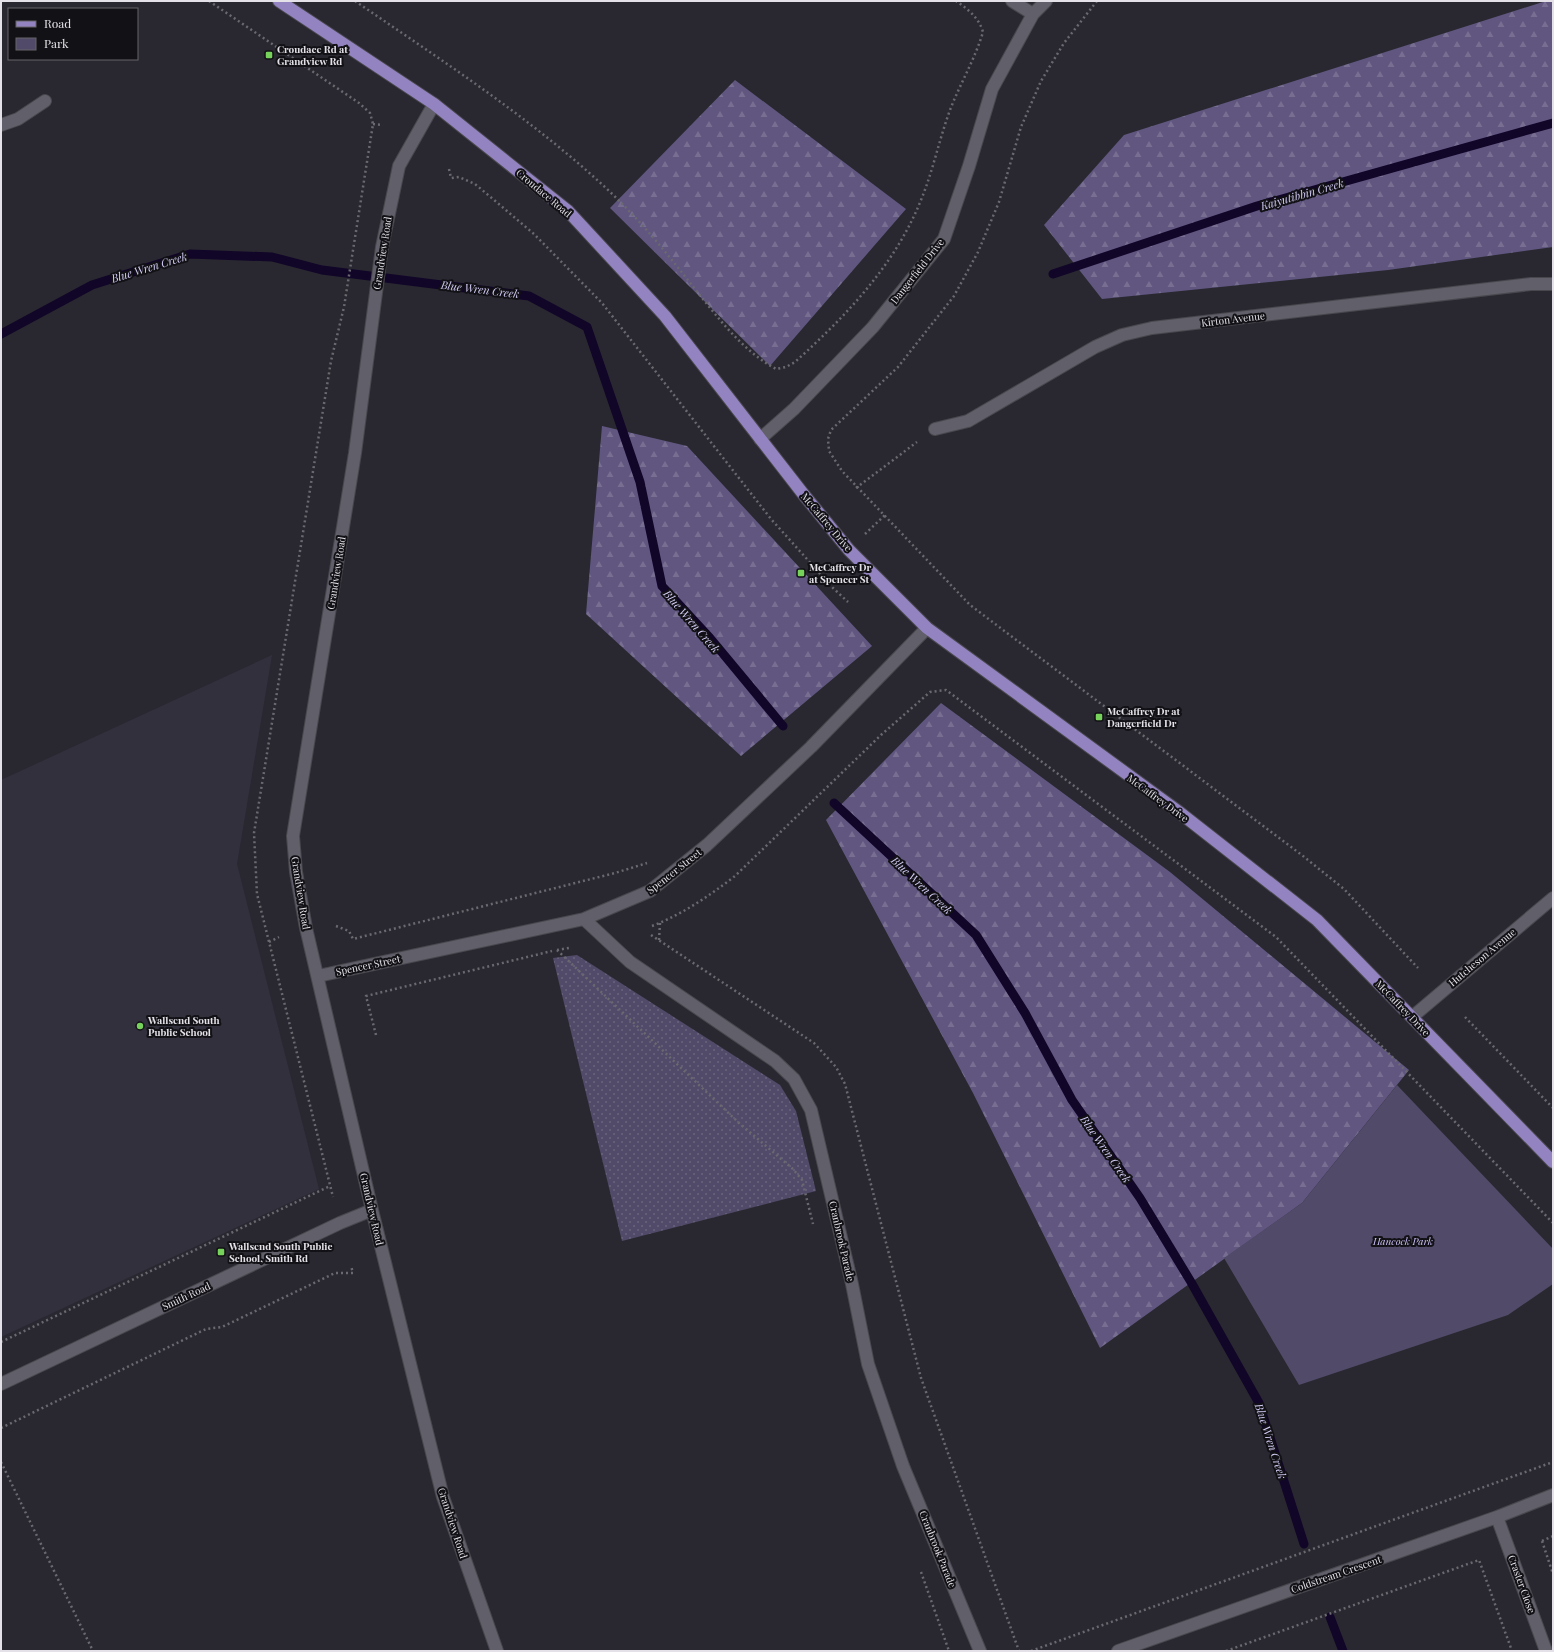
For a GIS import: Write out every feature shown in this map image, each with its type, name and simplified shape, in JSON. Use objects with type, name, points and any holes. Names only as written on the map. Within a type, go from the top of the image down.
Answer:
[{"type":"main road","name":"Croudace Road","points":[[279,1],[434,104],[568,211],[666,316],[760,438]]},
{"type":"main road","name":"McCaffrey Drive","points":[[760,438],[849,550],[926,628],[1179,812],[1317,920],[1553,1162]]},
{"type":"street","points":[[1012,1],[1033,14]]},
{"type":"street","name":"Dangerfield Drive","points":[[760,438],[794,409],[873,327],[944,239],[969,166],[992,89],[1033,14],[1046,1]]},
{"type":"street","points":[[1,125],[18,119],[44,101]]},
{"type":"street","name":"Grandview Road","points":[[434,104],[399,166],[382,247],[355,453],[293,836],[297,879],[306,928],[372,1210],[443,1497],[497,1651]]},
{"type":"street","name":"Kirton Avenue","points":[[936,429],[968,421],[1095,347],[1122,335],[1152,328],[1531,284],[1553,284]]},
{"type":"street","name":"Spencer Street","points":[[318,976],[584,919],[650,891],[707,845],[811,747],[926,628]]},
{"type":"street","name":"Hutcheson Avenue","points":[[1412,1017],[1553,898]]},
{"type":"street","name":"Cranbrook Parade","points":[[584,919],[630,962],[775,1061],[794,1079],[808,1104],[811,1110],[852,1284],[868,1364],[903,1466],[980,1651]]},
{"type":"street","name":"Smith Road","points":[[1,1384],[340,1223],[372,1210]]},
{"type":"street","name":"Coldstream Crescent","points":[[1118,1651],[1498,1517],[1553,1495]]},
{"type":"street","name":"Craster Close","points":[[1498,1517],[1546,1651]]},
{"type":"path","points":[[209,1],[359,103],[370,113],[373,124],[344,307]]},
{"type":"path","points":[[355,1],[419,45],[552,142],[607,189],[644,226],[722,322],[754,355],[776,369],[786,367],[795,362],[859,299],[883,269],[906,233],[933,170],[949,112],[982,32],[980,23],[973,14],[956,1]]},
{"type":"path","points":[[1097,1],[1064,43],[1041,81],[1021,127],[999,202],[978,252],[954,296],[898,367],[831,430],[828,439],[829,451],[835,462],[856,488],[885,515],[970,606],[1309,861],[1344,889],[1418,968]]},
{"type":"path","points":[[373,124],[383,125]]},
{"type":"path","points":[[449,169],[451,178],[459,177],[475,184],[534,234],[602,303],[771,519],[822,576],[848,602]]},
{"type":"path","points":[[856,488],[936,429]]},
{"type":"path","points":[[865,535],[885,515]]},
{"type":"path","points":[[822,576],[836,561]]},
{"type":"path","points":[[652,926],[707,897],[735,876],[881,735],[930,692],[946,690],[1276,937],[1553,1223]]},
{"type":"path","points":[[336,926],[349,931],[353,939],[615,873],[652,861]]},
{"type":"path","points":[[659,941],[660,923]]},
{"type":"path","points":[[651,936],[814,1043],[836,1066],[845,1084],[921,1378],[1019,1651]]},
{"type":"path","points":[[269,942],[279,937]]},
{"type":"path","points":[[376,1035],[366,996],[569,948]]},
{"type":"path","points":[[557,950],[739,1123],[793,1169],[802,1180],[813,1226]]},
{"type":"path","points":[[1465,1016],[1553,1108]]},
{"type":"path","points":[[1,1342],[330,1186]]},
{"type":"path","points":[[1,1428],[206,1329],[222,1326],[335,1273],[353,1273],[351,1266]]},
{"type":"path","points":[[1,1462],[93,1651]]},
{"type":"path","points":[[1031,1651],[1553,1462]]},
{"type":"path","points":[[1553,1536],[1542,1541],[1553,1574]]},
{"type":"path","points":[[1226,1651],[1479,1560],[1512,1651]]},
{"type":"path","points":[[918,1565],[949,1651]]},
{"type":"shaded area","name":"Wallsend South Public School","points":[[272,655],[237,864],[319,1189],[1,1337],[1,780]]},
{"type":"green space","points":[[1546,1],[1553,1],[1553,247],[1388,270],[1102,299],[1044,225],[1124,135]]},
{"type":"green space","points":[[735,80],[906,209],[770,366],[610,208]]},
{"type":"green space","points":[[602,426],[687,446],[872,646],[741,756],[586,614]]},
{"type":"green space","points":[[941,703],[1170,872],[1409,1070],[1302,1203],[1100,1348],[973,1093],[826,820]]},
{"type":"green space","points":[[577,955],[780,1085],[796,1111],[816,1191],[622,1241],[553,958]]},
{"type":"green space","name":"Hancock Park","points":[[1397,1085],[1553,1249],[1553,1284],[1508,1315],[1299,1385],[1224,1258],[1302,1203]]},
{"type":"waterway","name":"Kaiyutibbin Creek","points":[[1053,274],[1257,206],[1553,123]]},
{"type":"waterway","name":"Blue Wren Creek","points":[[1,334],[92,285],[190,254],[272,257],[322,270],[529,296],[587,327],[640,482],[662,586],[710,638],[783,726]]},
{"type":"waterway","name":"Blue Wren Creek","points":[[834,803],[976,935],[1025,1013],[1072,1100],[1140,1198],[1191,1282],[1259,1403],[1304,1544]]},
{"type":"waterway","name":"Blue Wren Creek","points":[[1330,1617],[1343,1651]]},
{"type":"place","name":"Croudace Rd at Grandview Rd","points":[[269,55]]},
{"type":"place","name":"McCaffrey Dr at Spencer St","points":[[801,573]]},
{"type":"place","name":"McCaffrey Dr at Dangerfield Dr","points":[[1099,717]]},
{"type":"place","name":"Wallsend South Public School","points":[[140,1026]]},
{"type":"place","name":"Wallsend South Public School, Smith Rd","points":[[221,1252]]}]
